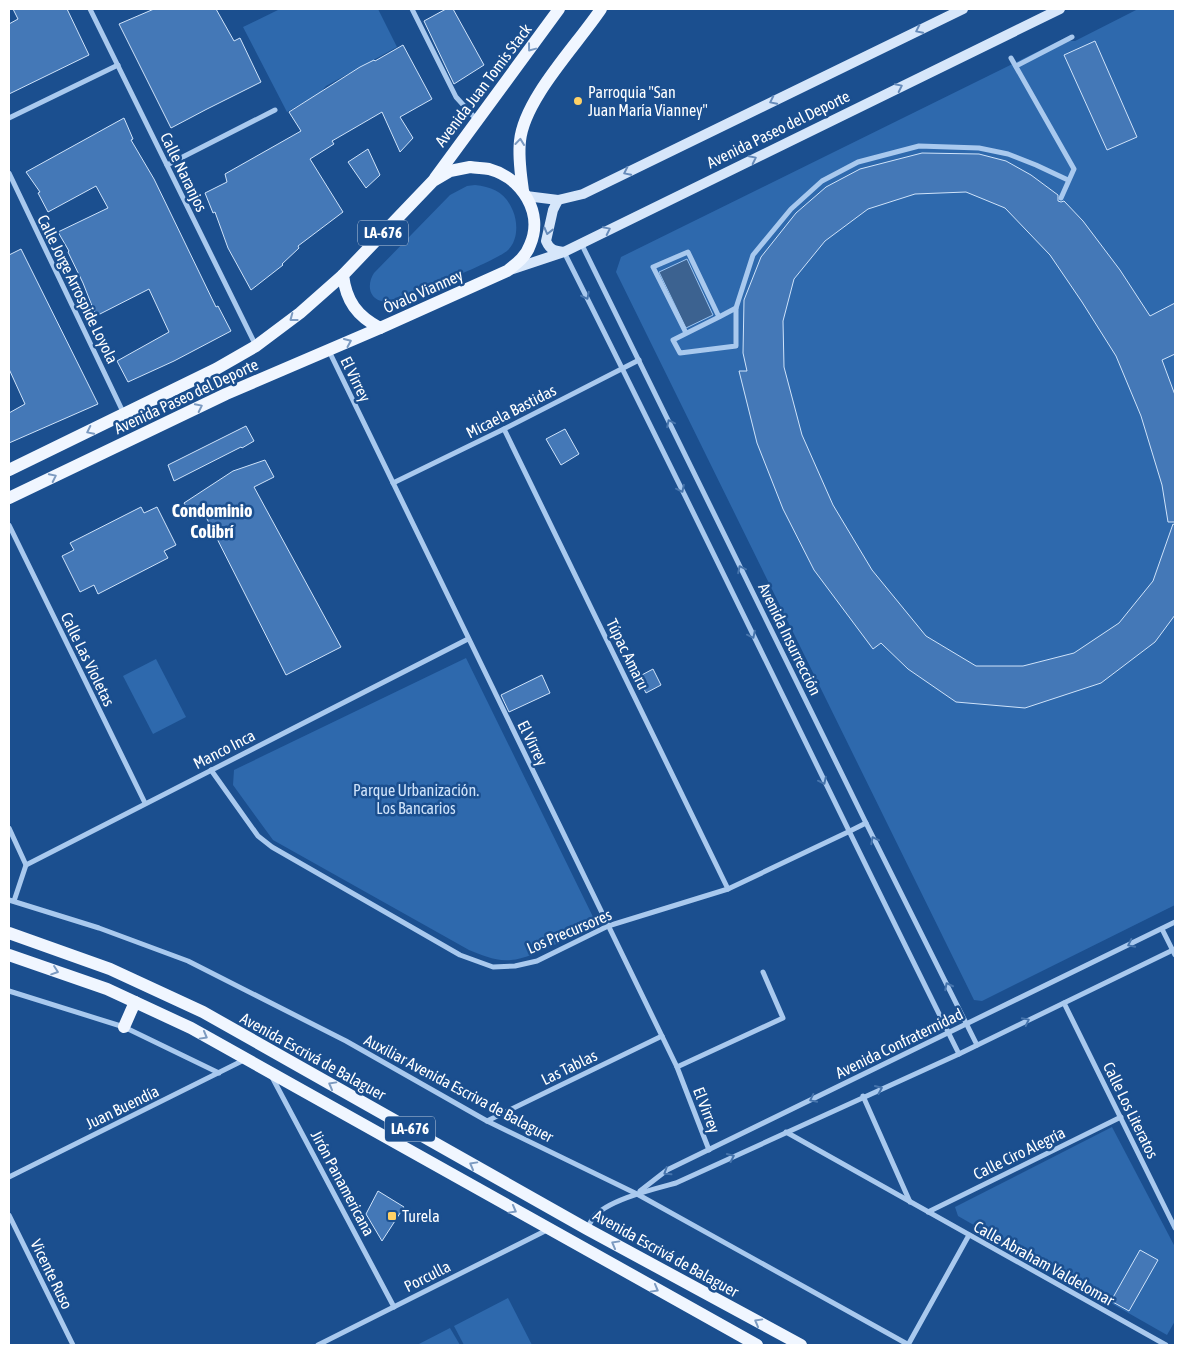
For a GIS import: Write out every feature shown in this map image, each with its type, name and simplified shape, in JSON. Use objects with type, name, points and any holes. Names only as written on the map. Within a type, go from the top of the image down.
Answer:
[{"type":"main road","name":"Avenida Juan Tomis Stack","points":[[433,181],[559,9]]},
{"type":"main road","points":[[525,193],[520,162],[520,140],[526,115],[555,71],[601,9]]},
{"type":"main road","name":"Avenida Paseo del Deporte","points":[[525,193],[558,200],[583,194],[963,9]]},
{"type":"main road","name":"Avenida Paseo del Deporte","points":[[507,271],[564,252],[1060,9]]},
{"type":"main road","name":"LA-676","points":[[343,275],[433,181],[450,171],[470,167],[490,170],[508,178],[525,193]]},
{"type":"main road","name":"Óvalo Vianney","points":[[343,275],[345,289],[350,302],[368,321],[380,328],[507,271],[521,260],[530,246],[535,229],[534,212],[525,193]]},
{"type":"main road","points":[[558,200],[553,210],[546,241],[553,251],[564,252]]},
{"type":"main road","name":"Avenida Paseo del Deporte","points":[[9,470],[216,369],[256,346],[300,313],[343,275]]},
{"type":"main road","name":"Avenida Paseo del Deporte","points":[[9,498],[226,394],[380,328]]},
{"type":"main road","name":"Avenida Escrivá de Balaguer","points":[[9,934],[110,969],[204,1012],[587,1229],[801,1345]]},
{"type":"main road","name":"LA-676","points":[[9,955],[107,989],[191,1028],[758,1345]]},
{"type":"main road","points":[[124,1027],[135,1002]]},
{"type":"street","name":"Calle Naranjos","points":[[90,9],[256,346]]},
{"type":"street","points":[[412,9],[456,97],[477,119]]},
{"type":"street","points":[[1016,66],[1072,37]]},
{"type":"street","points":[[1011,58],[1074,169],[1061,198]]},
{"type":"street","points":[[9,118],[118,65]]},
{"type":"street","points":[[167,165],[275,110]]},
{"type":"street","points":[[736,308],[673,340],[680,354],[736,346],[736,308],[753,255],[791,208],[822,181],[858,162],[919,146],[979,148],[1008,154],[1068,180]]},
{"type":"street","name":"Calle Jorge Arrospide Loyola","points":[[9,174],[124,415]]},
{"type":"street","name":"Avenida Insurrección","points":[[581,243],[977,1045]]},
{"type":"street","name":"Avenida Insurrección","points":[[564,252],[958,1054]]},
{"type":"street","points":[[686,333],[653,267],[688,252],[719,317]]},
{"type":"street","name":"El Virrey","points":[[329,350],[677,1067],[709,1150]]},
{"type":"street","name":"Micaela Bastidas","points":[[393,483],[639,360]]},
{"type":"street","name":"Túpac Amaru","points":[[504,429],[728,889]]},
{"type":"street","name":"Calle Las Violetas","points":[[9,525],[145,803]]},
{"type":"street","name":"Manco Inca","points":[[26,865],[468,639]]},
{"type":"street","name":"Los Precursores","points":[[211,770],[258,836],[272,847],[460,955],[493,967],[515,966],[537,960],[608,926],[728,889],[866,823]]},
{"type":"street","points":[[9,828],[26,865],[11,900]]},
{"type":"street","name":"Auxiliar Avenida Escriva de Balaguer","points":[[11,900],[99,928],[188,961],[346,1041],[487,1121],[637,1194],[909,1345]]},
{"type":"street","name":"Avenida Confraternidad","points":[[637,1194],[667,1170],[1175,922]]},
{"type":"street","points":[[1162,929],[1175,952]]},
{"type":"street","name":"Avenida Confraternidad","points":[[587,1229],[603,1209],[637,1194],[676,1183],[1175,952]]},
{"type":"street","points":[[677,1067],[783,1018],[763,972]]},
{"type":"street","points":[[9,991],[124,1027],[219,1073]]},
{"type":"street","name":"Calle Los Literatos","points":[[1064,1002],[1175,1228]]},
{"type":"street","name":"Las Tablas","points":[[487,1121],[662,1036]]},
{"type":"street","name":"Juan Buendía","points":[[9,1177],[246,1059]]},
{"type":"street","name":"Jirón Panamericana","points":[[269,1072],[394,1307]]},
{"type":"street","points":[[863,1096],[910,1202]]},
{"type":"street","name":"Calle Ciro Alegría","points":[[928,1212],[1121,1117]]},
{"type":"street","name":"Calle Abraham Valdelomar","points":[[786,1132],[1166,1345]]},
{"type":"street","name":"Vicente Ruso","points":[[9,1215],[73,1345]]},
{"type":"street","name":"Porculla","points":[[318,1345],[548,1229]]},
{"type":"street","points":[[909,1345],[969,1235]]},
{"type":"green space","points":[[280,9],[378,9],[397,47],[326,86],[320,93],[287,112],[243,27]]},
{"type":"green space","points":[[1138,9],[1175,9],[1175,905],[982,1001],[974,1000],[616,272],[621,257],[1059,41],[1075,41]]},
{"type":"green space","points":[[475,185],[493,189],[503,195],[510,205],[515,216],[516,231],[514,241],[508,250],[486,263],[423,289],[389,300],[381,301],[376,299],[370,289],[374,273],[450,195],[467,186]]},
{"type":"green space","name":"Parque Urbanización. Los Bancarios","points":[[466,658],[596,923],[532,955],[511,960],[495,959],[469,950],[273,840],[233,785],[234,770]]},
{"type":"green space","points":[[156,659],[186,717],[153,734],[123,676]]},
{"type":"green space","points":[[1112,1127],[1175,1247],[1175,1321],[1167,1335],[958,1216],[955,1207]]},
{"type":"green space","points":[[508,1298],[532,1345],[464,1345],[454,1326]]},
{"type":"green space","points":[[450,1328],[460,1345],[417,1345]]},
{"type":"shaded area","points":[[687,259],[713,315],[686,328],[659,272]]},
{"type":"building","points":[[13,9],[67,9],[89,55],[9,94],[9,24],[18,19]]},
{"type":"building","points":[[154,9],[216,9],[234,41],[240,38],[261,82],[171,128],[119,24]]},
{"type":"building","points":[[446,9],[453,9],[484,65],[454,84],[424,21]]},
{"type":"building","points":[[1095,41],[1137,137],[1107,150],[1064,55]]},
{"type":"building","points":[[403,45],[432,99],[400,117],[413,138],[400,152],[382,112],[332,141],[334,144],[310,159],[343,212],[298,246],[299,248],[283,265],[251,290],[228,248],[215,212],[213,213],[205,193],[227,182],[225,174],[301,131],[289,112],[360,67]]},
{"type":"building","points":[[124,118],[133,139],[131,140],[154,179],[216,307],[218,306],[231,331],[174,361],[128,382],[117,361],[169,332],[149,289],[96,316],[69,251],[58,232],[108,208],[96,186],[48,212],[38,193],[40,192],[26,172]]},
{"type":"building","points":[[368,149],[380,175],[366,188],[348,162]]},
{"type":"building","points":[[922,153],[979,154],[1006,161],[1031,175],[1058,195],[1058,201],[1064,201],[1083,221],[1120,270],[1150,316],[1175,303],[1175,354],[1162,360],[1175,395],[1175,522],[1168,522],[1162,485],[1141,416],[1116,356],[1050,255],[1005,208],[966,192],[915,194],[868,209],[825,241],[794,279],[783,321],[784,367],[802,435],[833,505],[872,570],[926,636],[976,666],[1023,666],[1074,653],[1119,623],[1153,581],[1173,524],[1175,525],[1175,615],[1155,642],[1101,683],[1025,708],[956,702],[908,669],[881,643],[873,649],[814,570],[783,509],[757,443],[739,371],[747,371],[743,353],[744,300],[761,257],[796,213],[826,187],[860,169]]},
{"type":"building","points":[[21,249],[98,404],[9,443],[9,413],[25,404],[9,369],[9,255]]},
{"type":"building","points":[[246,426],[254,441],[174,481],[168,465]]},
{"type":"building","points":[[565,429],[579,454],[561,465],[546,439]]},
{"type":"building","points":[[265,460],[274,477],[254,487],[341,647],[286,675],[204,513],[193,519],[184,503],[233,471]]},
{"type":"building","points":[[141,507],[144,513],[157,507],[176,545],[164,551],[168,558],[98,594],[94,585],[80,592],[62,556],[74,550],[70,543]]},
{"type":"building","points":[[653,669],[661,685],[646,693],[638,677]]},
{"type":"building","points":[[542,675],[550,693],[509,712],[501,695]]},
{"type":"building","points":[[378,1191],[404,1207],[382,1241],[366,1214]]},
{"type":"building","points":[[1140,1250],[1158,1260],[1129,1311],[1111,1301]]},
{"type":"place","name":"Parroquia \"San Juan María Vianney\"","points":[[578,101]]},
{"type":"place","name":"Turela","points":[[392,1216]]},
{"type":"district","name":"Condominio Colibrí","points":[[212,521]]}]
